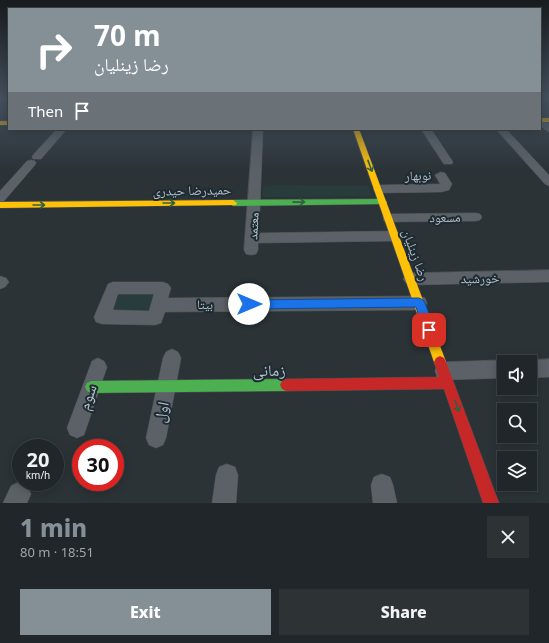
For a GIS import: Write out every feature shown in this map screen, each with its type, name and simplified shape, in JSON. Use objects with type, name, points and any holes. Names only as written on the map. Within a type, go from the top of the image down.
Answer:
[{"type":"street","points":[[0,198],[61,130]]},
{"type":"street","name":"معتمد","points":[[258,130],[252,244],[395,236]]},
{"type":"street","name":"رضا زینلیان","points":[[356,130],[491,503]]},
{"type":"street","points":[[427,130],[448,162]]},
{"type":"street","points":[[502,130],[549,182]]},
{"type":"street","name":"نوبهار","points":[[378,189],[442,188],[445,187],[446,184],[441,175]]},
{"type":"street","name":"حمیدرضا حیدری","points":[[0,205],[383,202]]},
{"type":"street","name":"مسعود","points":[[389,218],[476,217]]},
{"type":"street","name":"خورشید","points":[[411,279],[549,276]]},
{"type":"street","name":"بیتا","points":[[158,305],[419,303]]},
{"type":"street","name":"اول","points":[[156,438],[172,358]]},
{"type":"street","name":"سوم","points":[[77,428],[98,367]]},
{"type":"street","points":[[537,369],[549,368]]},
{"type":"street","points":[[446,377],[497,371]]},
{"type":"street","name":"زمانی","points":[[91,387],[446,377]]},
{"type":"street","points":[[224,503],[227,475]]},
{"type":"green space","points":[[275,185],[369,186],[372,196],[263,197],[263,187]]},
{"type":"green space","points":[[117,293],[155,293],[149,314],[109,313]]},
{"type":"traffic: fast","points":[[233,203],[383,202]]},
{"type":"traffic: fast","points":[[91,387],[286,385]]},
{"type":"traffic: slow","points":[[0,123],[8,123]]},
{"type":"traffic: slow","points":[[356,130],[440,362]]},
{"type":"traffic: slow","points":[[0,205],[233,203]]},
{"type":"traffic: jam","points":[[440,362],[491,503]]},
{"type":"traffic: jam","points":[[286,385],[448,383]]},
{"type":"route","points":[[249,304],[419,303],[429,330]]}]
